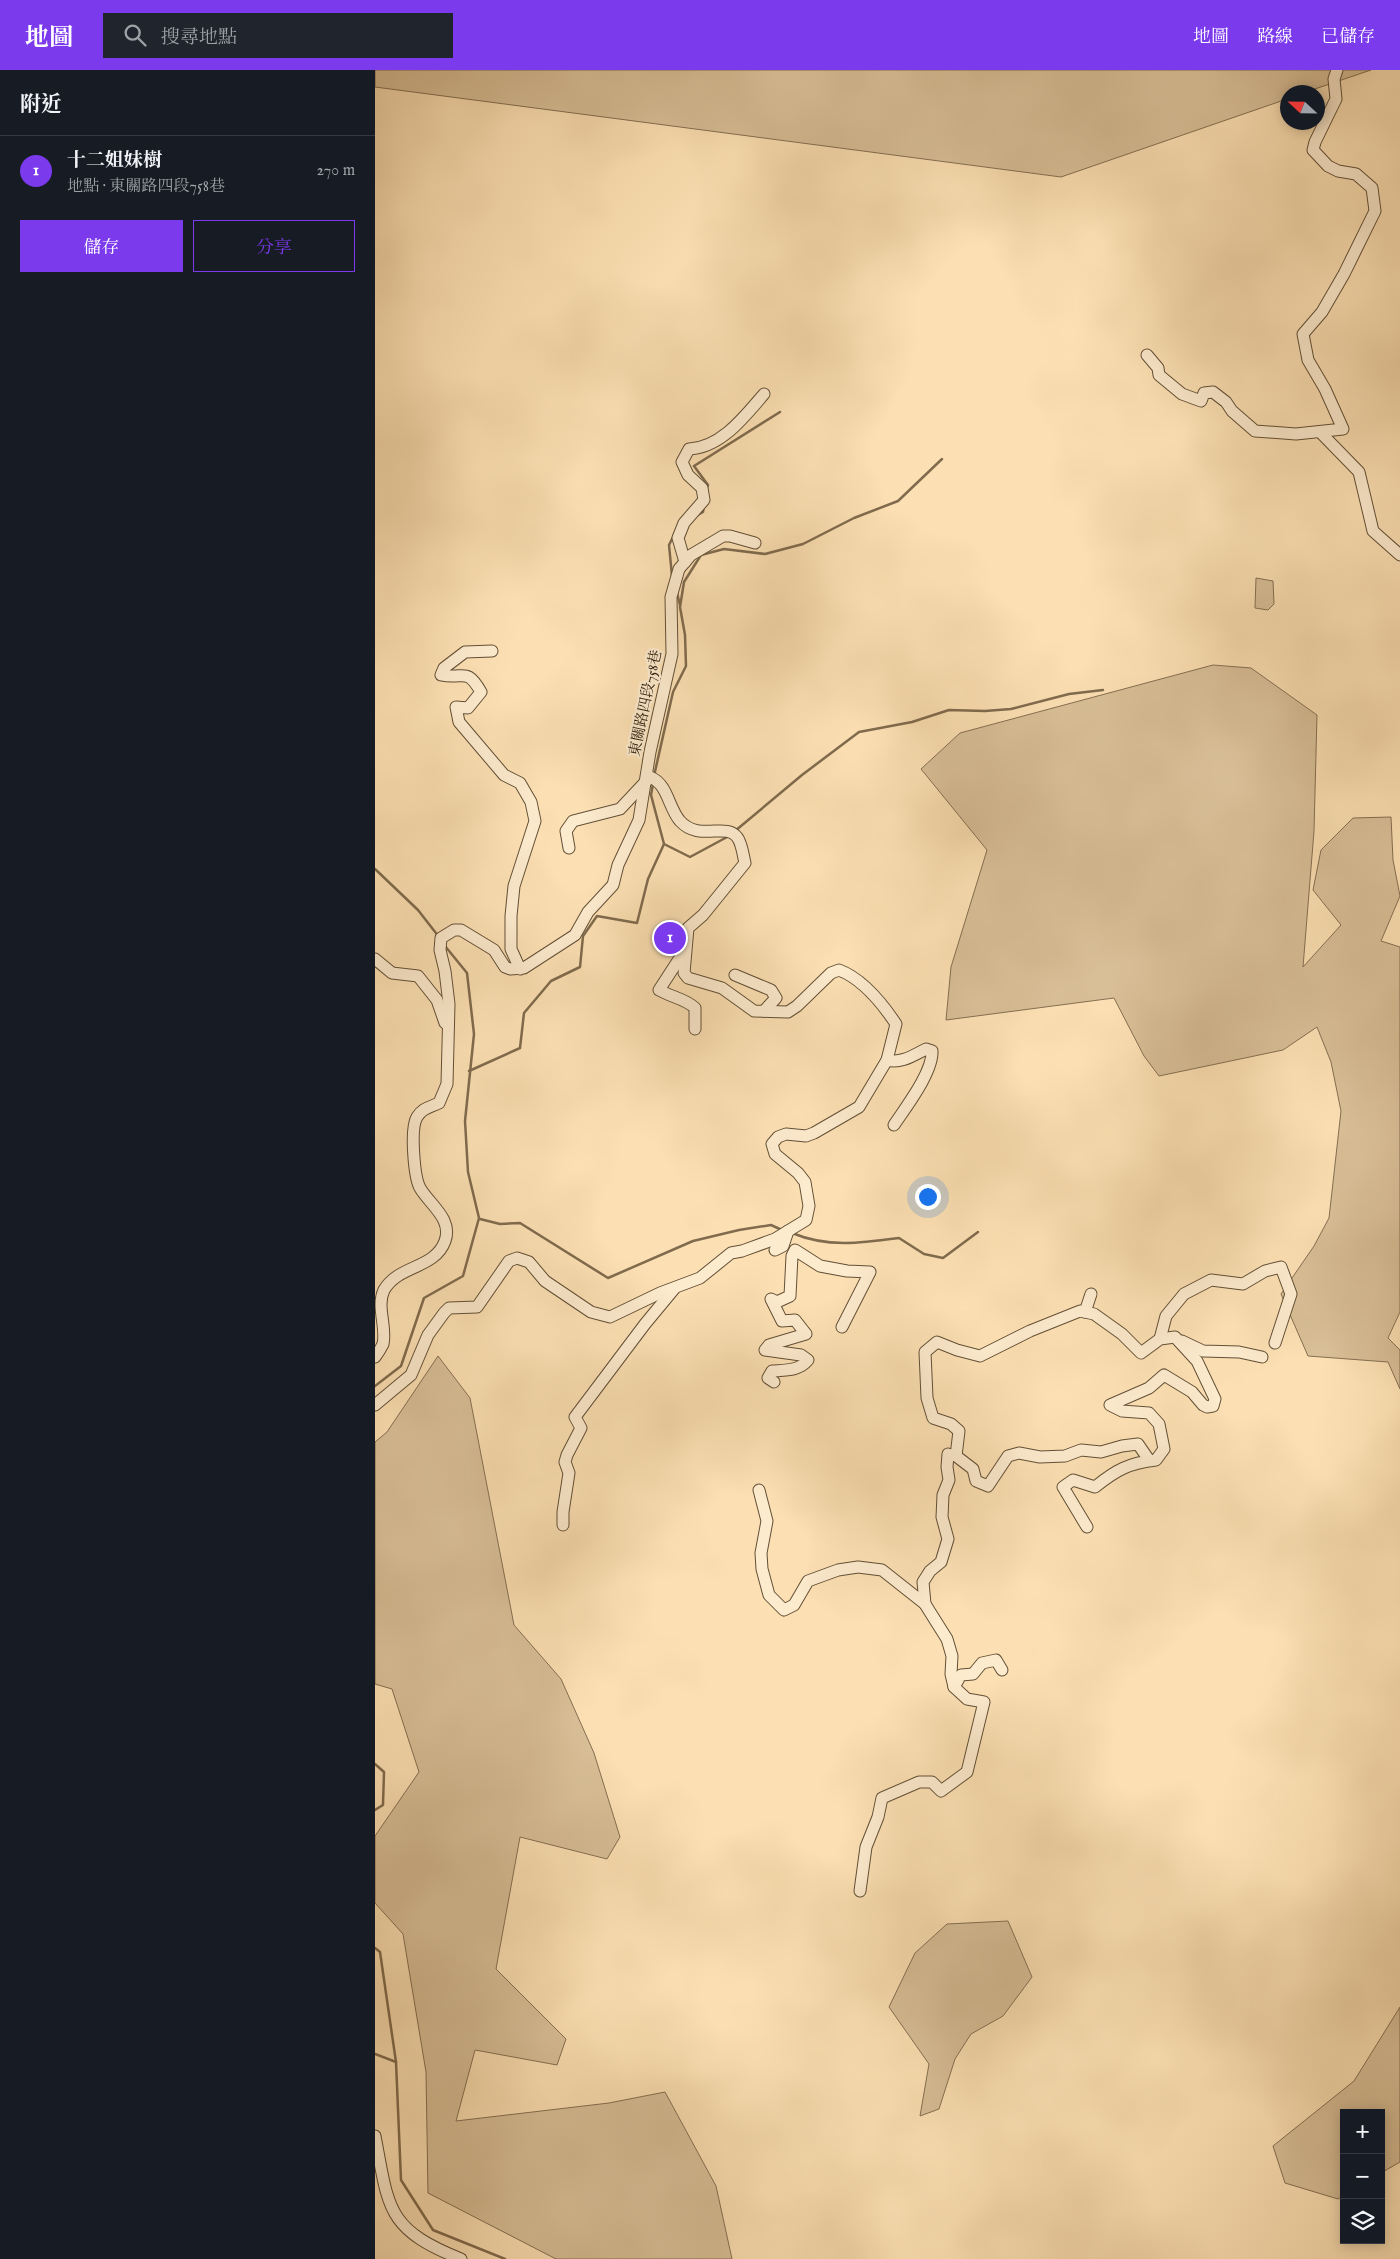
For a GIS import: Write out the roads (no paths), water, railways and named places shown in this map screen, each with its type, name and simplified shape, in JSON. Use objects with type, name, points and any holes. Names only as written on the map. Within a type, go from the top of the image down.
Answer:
[{"type":"street","points":[[1147,356],[1158,368],[1159,375],[1182,394],[1201,401],[1204,393],[1213,392],[1255,430],[1296,434],[1343,429],[1325,389],[1308,360],[1303,334],[1322,312],[1331,297],[1375,211],[1372,188],[1355,174],[1337,171],[1328,166],[1313,150],[1336,99],[1335,79],[1337,70]]},
{"type":"street","points":[[685,562],[679,538],[683,524],[704,500],[702,488],[688,475],[682,462],[689,449],[700,448],[738,425],[764,394]]},
{"type":"street","points":[[1320,432],[1359,472],[1373,531],[1400,555]]},
{"type":"street","name":"東關路四段758巷","points":[[519,968],[524,968],[575,935],[588,912],[613,885],[618,864],[639,820],[645,781],[672,654],[671,597],[679,569],[691,555],[723,536],[755,543]]},
{"type":"street","points":[[375,1357],[383,1345],[384,1292],[397,1275],[430,1260],[445,1241],[447,1229],[444,1218],[419,1186],[412,1136],[417,1116],[423,1109],[439,1103],[447,1084],[449,1004],[440,942],[454,930],[461,930],[494,950],[505,966],[519,968],[511,948],[513,886],[535,821],[531,802],[520,783],[504,775],[459,722],[456,707],[467,708],[481,692],[473,678],[461,674],[441,675],[444,668],[465,652],[492,651]]},
{"type":"street","name":"東關路四段758巷","points":[[375,1405],[411,1375],[428,1335],[443,1313],[449,1308],[477,1307],[509,1260],[517,1258],[529,1262],[545,1281],[556,1289],[591,1312],[609,1317],[701,1278],[731,1253],[775,1239],[806,1220],[808,1215],[805,1182],[798,1173],[775,1154],[772,1144],[778,1137],[786,1134],[806,1136],[859,1106],[887,1060],[896,1024],[881,1003],[851,974],[839,970],[831,973],[797,1006],[788,1012],[754,1011],[722,988],[688,978],[684,973],[688,928],[703,915],[745,863],[738,838],[733,833],[724,829],[709,832],[691,828],[680,821],[659,781],[650,777],[620,809],[573,822],[566,831],[569,848]]},
{"type":"street","points":[[686,948],[659,990],[673,998],[689,1002],[695,1008],[695,1029]]},
{"type":"street","points":[[375,960],[392,973],[418,976],[437,1000],[448,1030]]},
{"type":"street","points":[[735,975],[771,990],[776,998],[764,1011]]},
{"type":"street","points":[[887,1060],[893,1062],[905,1059],[926,1049],[932,1051],[933,1058],[925,1076],[894,1125]]},
{"type":"street","points":[[788,1231],[795,1250],[819,1266],[847,1271],[870,1272],[842,1327]]},
{"type":"street","points":[[775,1250],[783,1246],[788,1231]]},
{"type":"street","points":[[774,1382],[768,1378],[772,1371],[792,1370],[803,1366],[808,1360],[801,1354],[765,1350],[769,1345],[806,1334],[795,1320],[782,1321],[771,1299],[777,1302],[790,1296],[792,1256],[795,1250]]},
{"type":"street","points":[[1159,1339],[1166,1316],[1184,1294],[1211,1280],[1243,1284],[1265,1271],[1281,1267],[1291,1294],[1275,1343]]},
{"type":"street","points":[[563,1525],[569,1473],[565,1462],[581,1428],[575,1417],[645,1324],[675,1288]]},
{"type":"street","points":[[1085,1312],[1091,1294]]},
{"type":"street","points":[[956,1456],[959,1431],[951,1424],[933,1418],[929,1405],[925,1377],[925,1352],[937,1342],[980,1356],[1030,1331],[1080,1311],[1094,1314],[1122,1334],[1141,1353],[1159,1339],[1175,1337],[1203,1351],[1239,1352],[1262,1357]]},
{"type":"street","points":[[1087,1527],[1063,1487],[1073,1480],[1095,1487],[1115,1471],[1136,1462],[1156,1460],[1164,1449],[1159,1424],[1149,1413],[1122,1411],[1110,1405],[1149,1388],[1164,1375],[1192,1392],[1207,1407],[1213,1406],[1215,1398],[1197,1361],[1175,1337]]},
{"type":"street","points":[[925,1604],[923,1582],[930,1571],[941,1562],[948,1539],[942,1517],[943,1496],[949,1480],[948,1454],[956,1456],[973,1469],[976,1481],[988,1486],[1008,1456],[1019,1453],[1040,1457],[1065,1456],[1081,1450],[1101,1452],[1122,1446],[1139,1444],[1149,1460]]},
{"type":"street","points":[[759,1490],[767,1520],[761,1553],[762,1569],[769,1594],[784,1610],[793,1605],[808,1581],[838,1570],[858,1567],[882,1570],[925,1604],[947,1639],[952,1656],[951,1674],[954,1688],[967,1700],[984,1702],[967,1772],[941,1791],[932,1782],[919,1782],[882,1798],[878,1817],[866,1847],[860,1891]]},
{"type":"street","points":[[954,1688],[961,1675],[973,1674],[982,1663],[996,1660],[1002,1670]]},
{"type":"street","points":[[375,2136],[387,2198],[398,2221],[416,2238],[432,2248],[461,2259]]},
{"type":"waterway","points":[[707,488],[708,485],[694,466],[780,412]]},
{"type":"waterway","points":[[654,776],[673,692],[686,666],[685,635],[680,607],[684,582],[701,555],[724,549],[765,554],[803,544],[854,518],[898,501],[942,459]]},
{"type":"waterway","points":[[696,516],[703,512],[704,506]]},
{"type":"waterway","points":[[672,576],[669,545],[674,535]]},
{"type":"waterway","points":[[677,593],[680,605]]},
{"type":"waterway","points":[[735,831],[802,775],[859,732],[912,722],[949,710],[985,711],[1011,709],[1069,694],[1103,690]]},
{"type":"waterway","points":[[653,784],[651,795],[664,844]]},
{"type":"waterway","points":[[469,1071],[520,1048],[524,1013],[551,981],[580,967],[583,936],[597,916],[637,923],[648,879],[664,844],[690,857],[729,836]]},
{"type":"waterway","points":[[375,869],[418,910],[439,937]]},
{"type":"waterway","points":[[375,1386],[401,1366],[424,1298],[463,1276],[479,1218],[468,1172],[465,1121],[474,1034],[467,973],[445,946]]},
{"type":"waterway","points":[[480,1219],[500,1224],[520,1223],[608,1278],[693,1241],[739,1230],[771,1225],[782,1230]]},
{"type":"waterway","points":[[792,1233],[819,1241],[845,1243],[899,1238],[924,1254],[943,1258],[978,1232]]},
{"type":"waterway","points":[[375,1764],[384,1772],[383,1805],[375,1810]]},
{"type":"waterway","points":[[375,1948],[380,1952],[396,2062],[401,2180],[433,2230],[505,2259]]},
{"type":"waterway","points":[[375,2054],[396,2062]]},
{"type":"place","name":"十二姐妹樹","points":[[670,938]]}]
